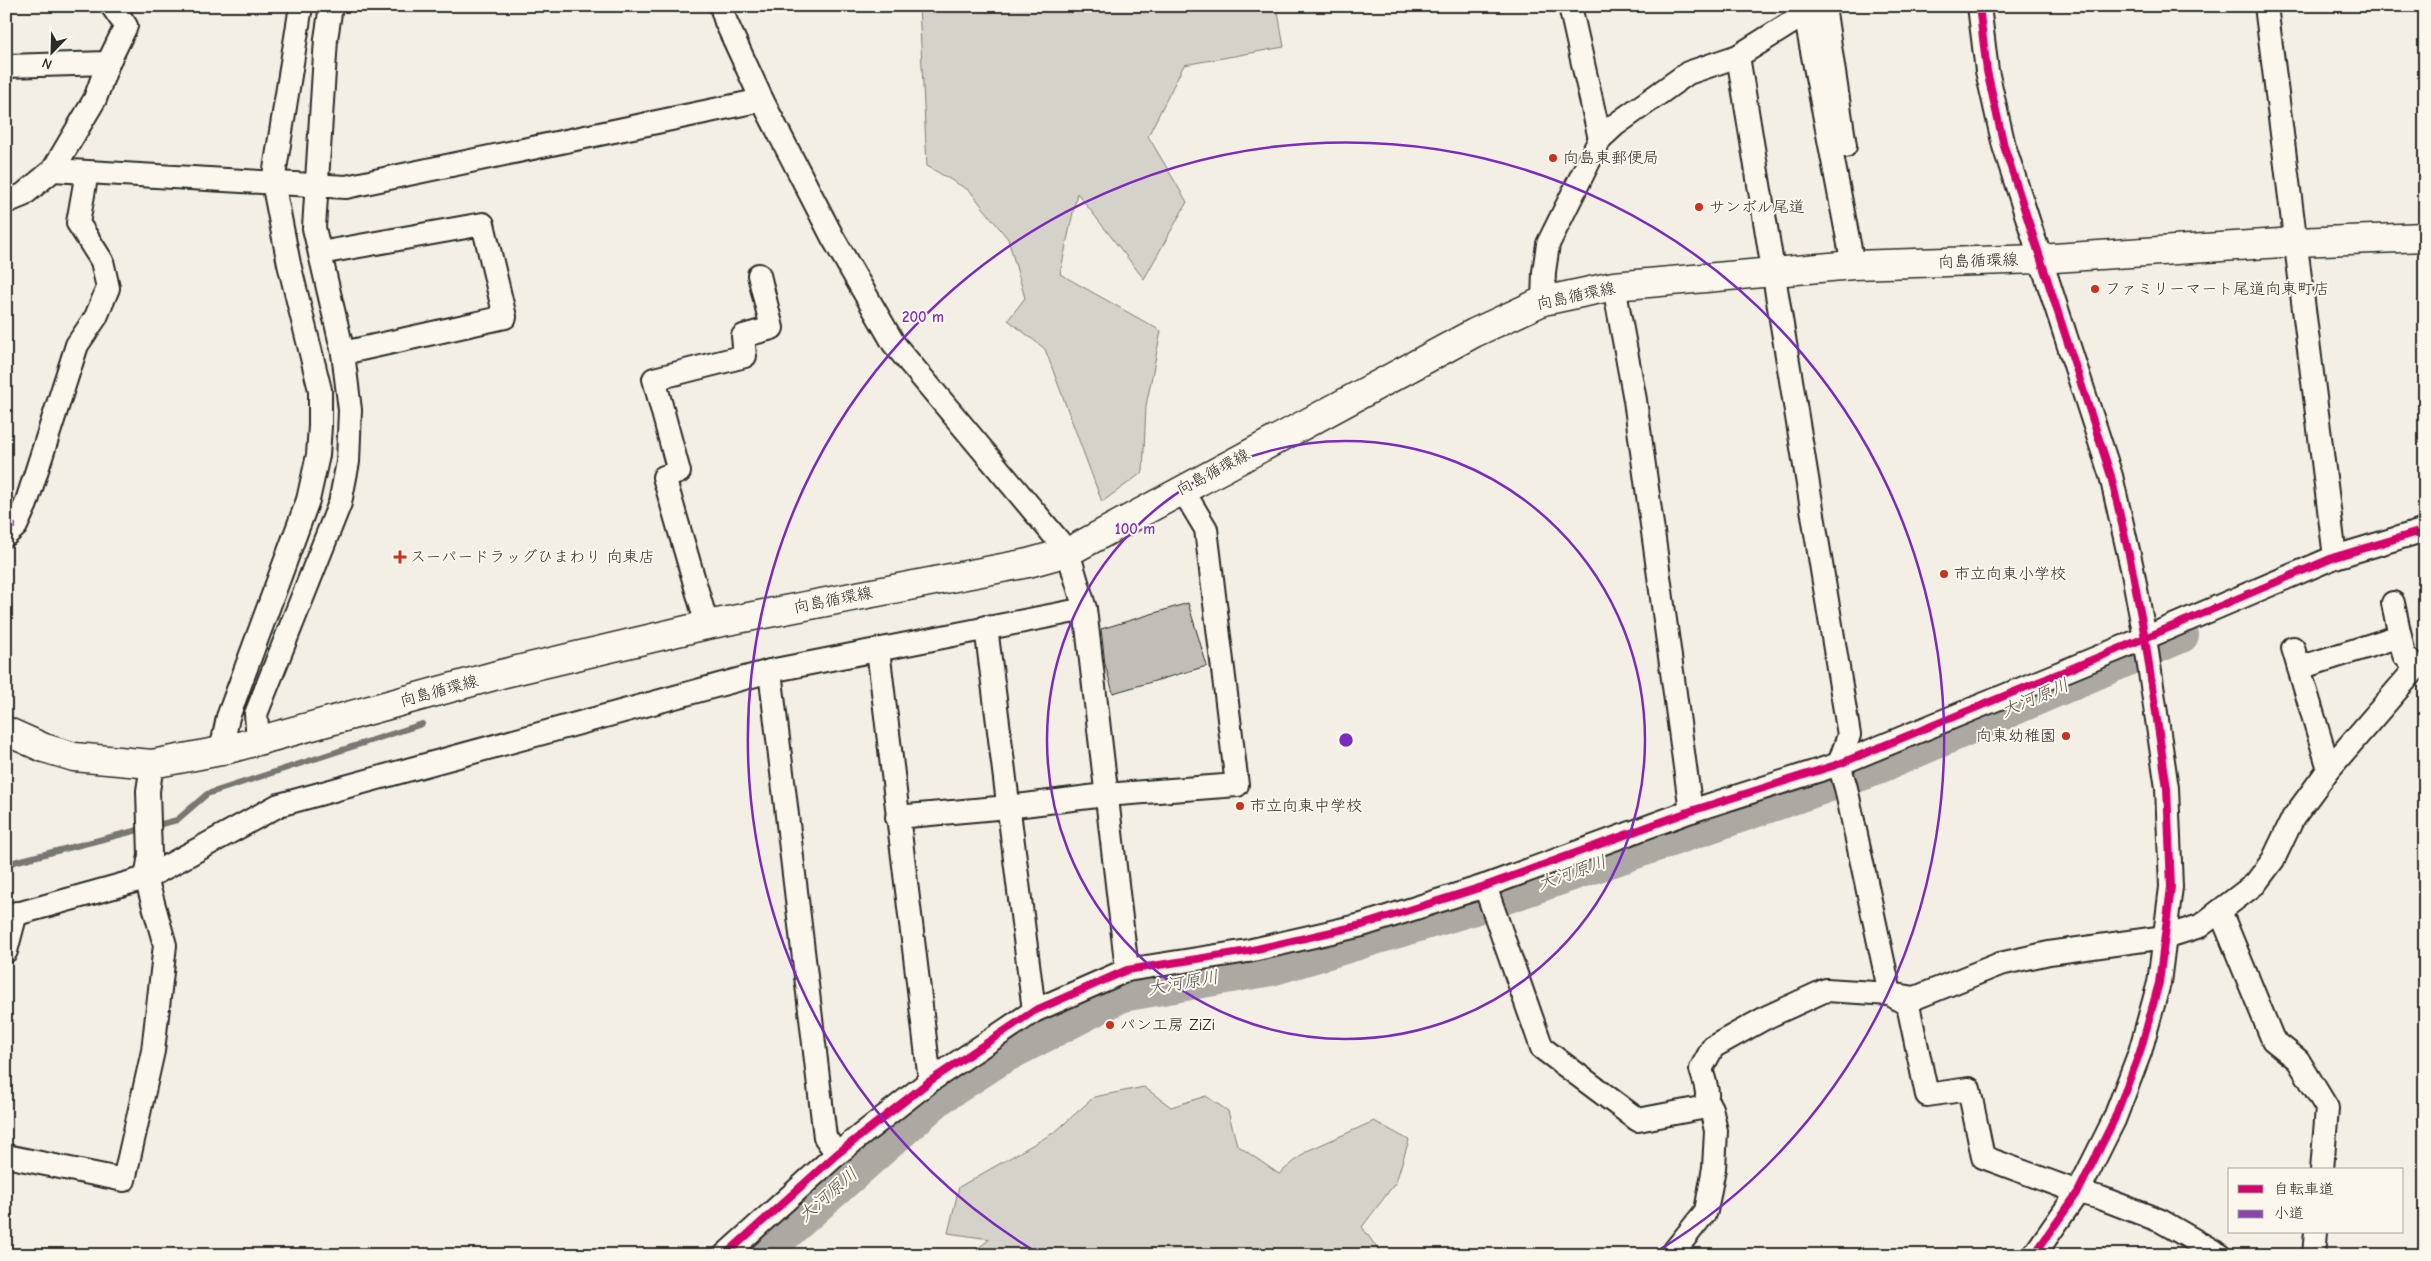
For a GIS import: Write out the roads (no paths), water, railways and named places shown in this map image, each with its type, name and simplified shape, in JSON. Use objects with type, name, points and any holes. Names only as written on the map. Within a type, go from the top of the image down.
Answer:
[{"type":"main road","name":"向島循環線","points":[[6,731],[44,748],[74,757],[152,764],[221,750],[501,674],[707,625],[1028,563],[1068,552],[1474,333],[1543,301],[1614,286],[1853,266],[2040,258],[2296,242],[2425,237]]},
{"type":"street","points":[[6,202],[23,194],[53,170],[95,99],[108,63],[126,26],[112,6]]},
{"type":"street","points":[[221,750],[228,717],[308,500],[318,455],[320,390],[289,264],[274,182],[301,6]]},
{"type":"street","points":[[258,740],[256,714],[340,503],[348,462],[350,410],[343,353],[314,228],[326,39],[330,6]]},
{"type":"street","points":[[721,6],[726,22],[762,100],[833,238],[894,344],[1068,552],[1085,609],[1105,795],[1127,970]]},
{"type":"street","points":[[1570,6],[1600,138]]},
{"type":"street","points":[[1979,6],[1987,71],[2004,146],[2111,476],[2132,568],[2145,638],[2166,788],[2171,887],[2159,983],[2140,1052],[2114,1120],[2078,1192],[2034,1255]]},
{"type":"street","points":[[2266,6],[2335,557]]},
{"type":"street","points":[[1543,301],[1544,272],[1548,244],[1600,138],[1615,125],[1688,73],[1738,56],[1816,9]]},
{"type":"street","points":[[1816,9],[1845,149]]},
{"type":"street","points":[[1816,9],[1853,266]]},
{"type":"street","points":[[1738,56],[1849,735],[1842,775],[1890,994],[1908,1005],[1927,1095],[1969,1089],[1983,1157],[2161,1221],[2184,1245],[2220,1255]]},
{"type":"street","points":[[6,66],[108,63]]},
{"type":"street","points":[[53,170],[346,187],[762,100]]},
{"type":"street","points":[[6,535],[16,526],[26,504],[77,345],[96,317],[108,288],[102,261],[78,223],[87,172]]},
{"type":"street","points":[[320,253],[483,224],[505,317],[343,353]]},
{"type":"street","points":[[707,625],[664,477],[679,472],[654,379],[744,356],[743,336],[772,328],[759,275]]},
{"type":"street","points":[[1614,286],[1635,400],[1691,811]]},
{"type":"street","points":[[897,817],[1008,807],[1105,795],[1237,785],[1206,529],[1182,489]]},
{"type":"street","points":[[725,1255],[837,1154],[930,1081],[1034,1011],[1127,970],[1248,951],[1362,925],[1485,886],[1691,811],[1842,775],[2145,638],[2335,557],[2425,530]]},
{"type":"street","points":[[1485,886],[1542,1048],[1638,1120],[1701,1108],[1706,1104],[1708,1098],[1701,1069],[1713,1047],[1767,1017],[1826,990],[1890,994],[1915,998],[2000,964],[2049,953],[2165,937],[2200,926],[2254,884],[2273,860],[2293,818],[2329,768],[2420,666],[2404,655],[2394,604]]},
{"type":"street","points":[[6,951],[11,915],[146,878],[279,805],[770,671],[1085,609]]},
{"type":"street","points":[[986,627],[1034,1011]]},
{"type":"street","points":[[2329,768],[2296,658],[2400,636]]},
{"type":"street","points":[[878,650],[930,1081]]},
{"type":"street","points":[[770,671],[825,1137],[837,1154]]},
{"type":"street","points":[[6,1156],[124,1180],[153,1051],[165,945],[146,878],[150,855],[148,791],[152,764]]},
{"type":"street","points":[[2220,911],[2273,1040],[2298,1060],[2327,1108],[2322,1168]]},
{"type":"street","points":[[1671,1255],[1706,1211],[1714,1168],[1716,1131],[1711,1108],[1706,1104]]},
{"type":"street","points":[[2314,1255],[2316,1234]]},
{"type":"waterway","name":"大河原川","points":[[760,1255],[938,1098],[1001,1057],[1122,994],[1271,968],[1468,909],[1867,771],[2181,635]]},
{"type":"waterway","points":[[6,864],[177,820],[207,794],[422,724]]},
{"type":"place","name":"向島東郵便局","points":[[1553,158]]},
{"type":"place","name":"サンボル尾道","points":[[1699,207]]},
{"type":"place","name":"ファミリーマート尾道向東町店","points":[[2095,289]]},
{"type":"place","name":"スーパードラッグひまわり 向東店","points":[[400,557]]},
{"type":"place","name":"市立向東小学校","points":[[1944,574]]},
{"type":"place","name":"向東幼稚園","points":[[2066,736]]},
{"type":"place","name":"市立向東中学校","points":[[1240,806]]},
{"type":"place","name":"パン工房 ZiZi","points":[[1110,1025]]}]
